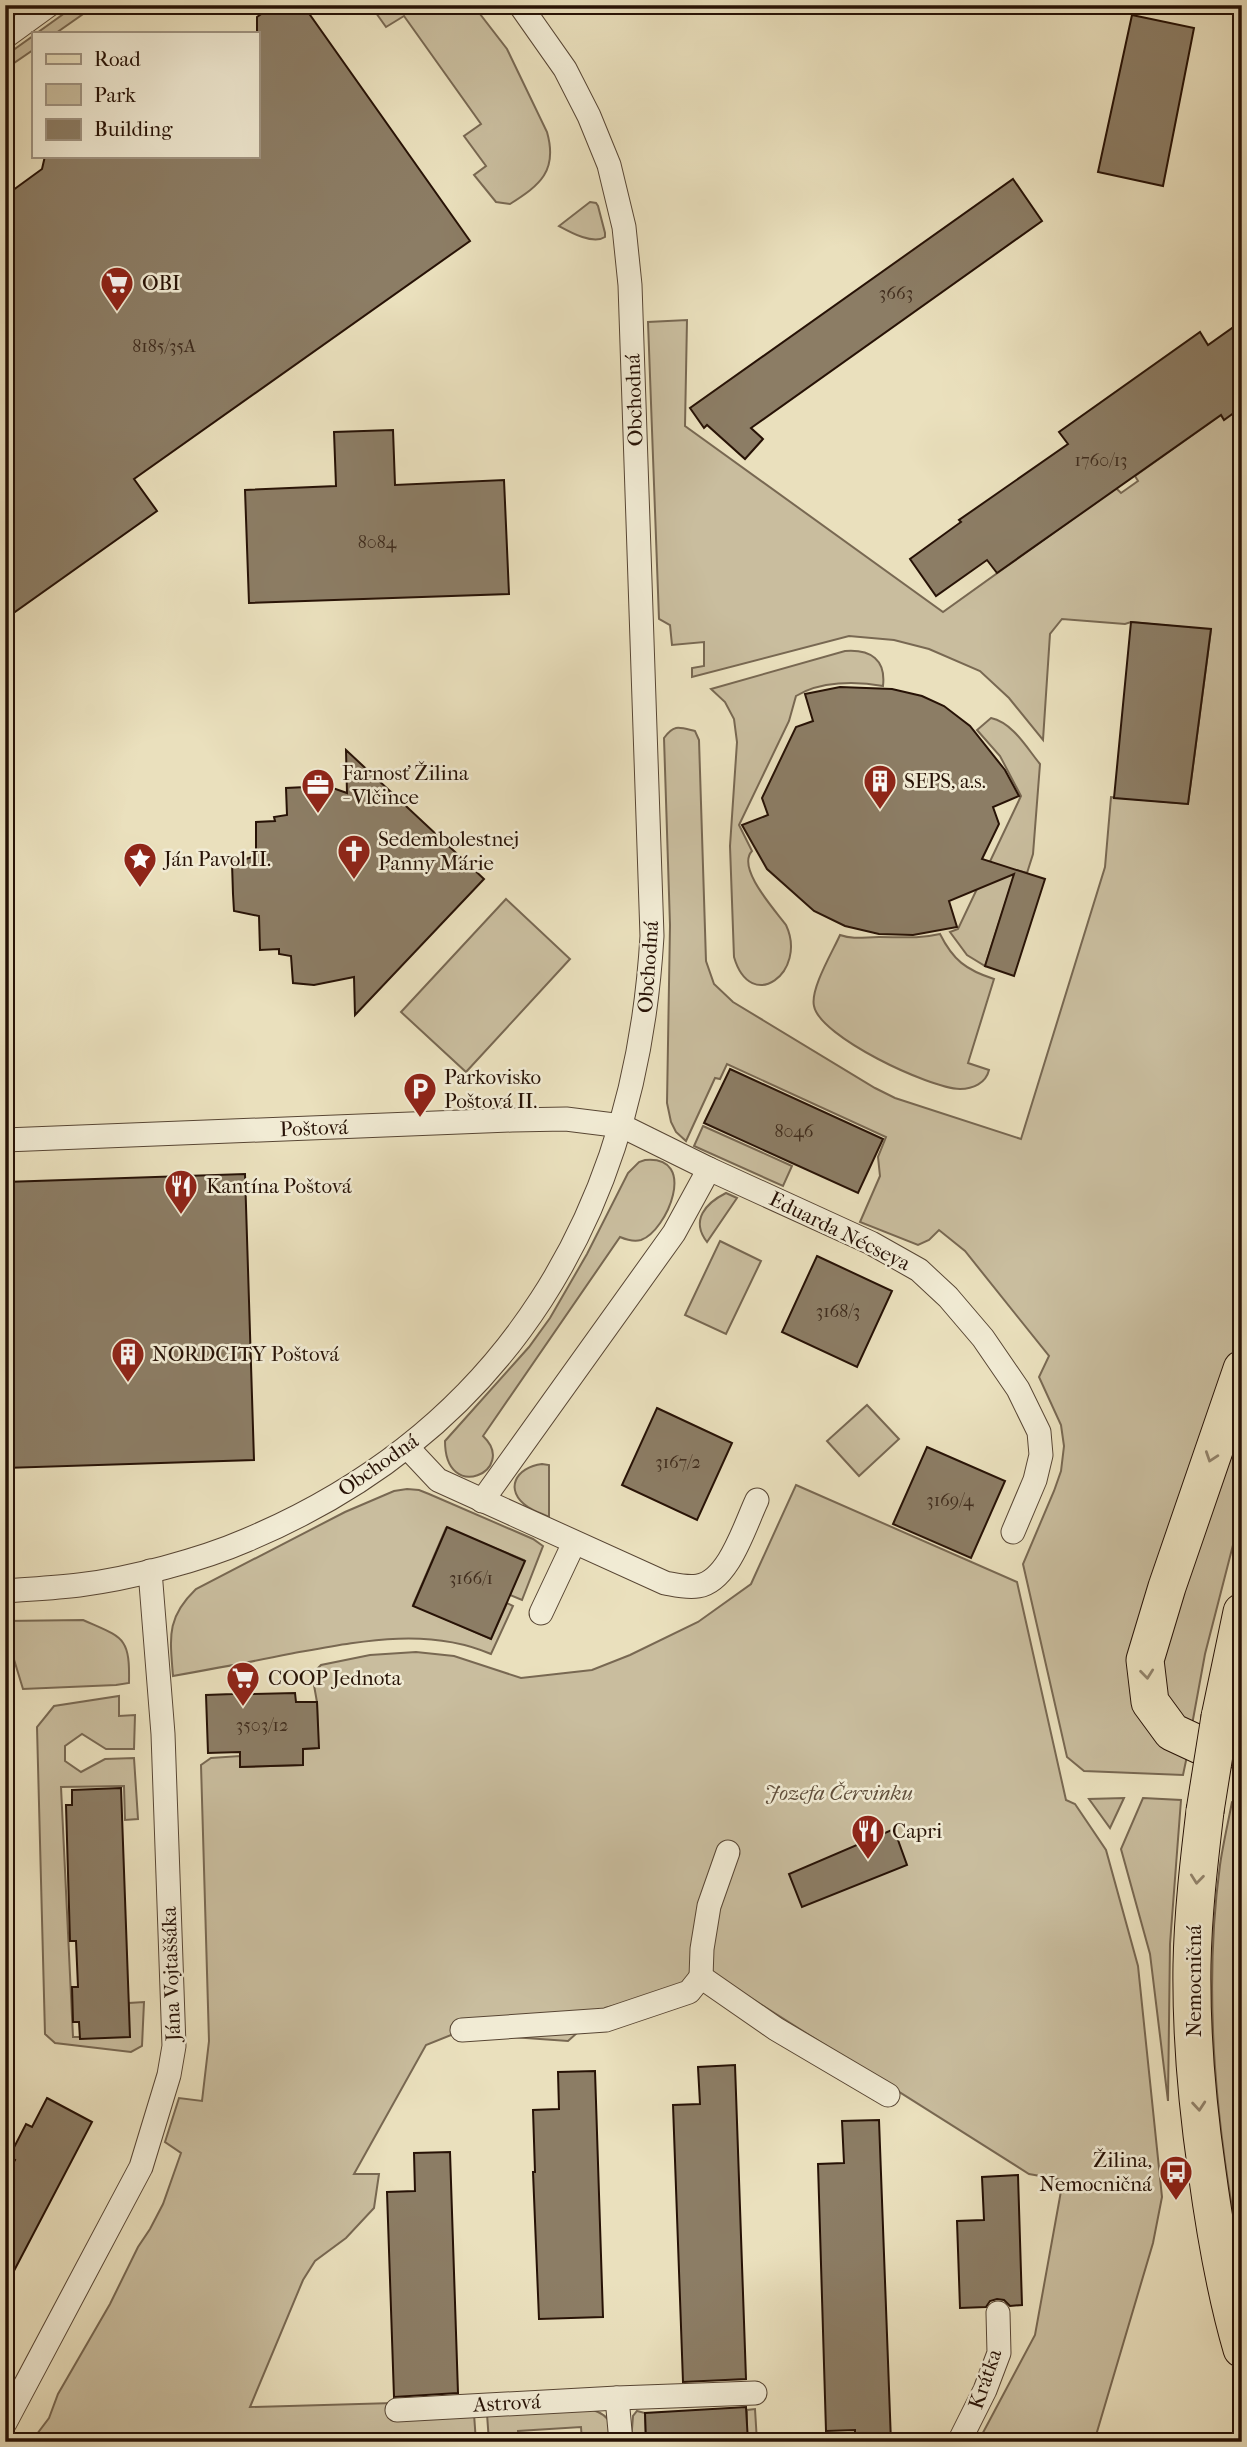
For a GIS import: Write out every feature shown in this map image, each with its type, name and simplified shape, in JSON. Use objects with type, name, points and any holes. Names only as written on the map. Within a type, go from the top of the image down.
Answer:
[{"type":"main road","points":[[1242,1369],[1167,1587],[1146,1660],[1150,1702],[1172,1732],[1200,1745],[1242,1750]]},
{"type":"main road","name":"Nemocničná","points":[[1242,1612],[1220,1717],[1205,1811],[1196,1888],[1192,1965],[1193,2039],[1201,2131],[1214,2221],[1242,2349]]},
{"type":"street","points":[[5,37],[49,5]]},
{"type":"street","name":"Obchodná","points":[[5,1591],[82,1585],[150,1571],[246,1541],[303,1514],[360,1482],[407,1447],[477,1384],[514,1339],[547,1292],[573,1248],[594,1204],[622,1126],[643,1035],[652,936],[630,285],[624,227],[609,165],[590,116],[565,69],[520,5]]},
{"type":"street","name":"Poštová","points":[[5,1140],[512,1120],[566,1119],[622,1126]]},
{"type":"street","name":"Eduarda Nécseya","points":[[622,1126],[872,1243],[919,1270],[948,1297],[983,1338],[1018,1389],[1039,1432],[1041,1455],[1035,1480],[1013,1532]]},
{"type":"street","points":[[482,1501],[674,1233],[709,1168]]},
{"type":"street","points":[[407,1447],[438,1480],[574,1543],[665,1583],[681,1587],[701,1586],[726,1567],[757,1500]]},
{"type":"street","points":[[541,1613],[574,1543]]},
{"type":"street","name":"Jána Vojtaššáka","points":[[5,2423],[141,2167],[169,2075],[174,2046],[163,1734],[150,1571]]},
{"type":"street","points":[[461,2030],[606,2020],[689,1992],[701,1977],[702,1949],[709,1906],[728,1852]]},
{"type":"street","points":[[701,1977],[776,2029],[888,2095]]},
{"type":"street","name":"Krátka","points":[[959,2442],[985,2390],[999,2353],[998,2313]]},
{"type":"street","name":"Astrová","points":[[397,2410],[755,2393]]},
{"type":"street","points":[[617,2398],[621,2442]]},
{"type":"green space","points":[[76,5],[96,5],[57,32],[38,32]]},
{"type":"green space","points":[[344,5],[473,5],[507,49],[547,132],[550,157],[544,176],[538,183],[510,204],[496,202],[474,175],[486,166],[464,136],[481,124],[404,16],[386,27],[371,6]]},
{"type":"green space","points":[[32,37],[32,51],[11,65],[5,56]]},
{"type":"green space","points":[[590,202],[598,206],[605,237],[588,239],[559,226]]},
{"type":"green space","points":[[687,320],[685,426],[943,612],[1116,488],[1121,493],[1138,481],[1135,476],[1221,415],[1224,419],[1242,401],[1242,1327],[1132,1651],[1187,1756],[1183,1775],[1084,1771],[1067,1757],[1023,1564],[1061,1471],[1064,1446],[1061,1425],[1039,1377],[1049,1356],[965,1251],[939,1230],[929,1240],[918,1245],[860,1222],[880,1176],[878,1157],[886,1137],[727,1064],[720,1079],[715,1078],[686,1141],[676,1132],[667,1103],[670,925],[664,738],[671,730],[681,728],[695,731],[699,740],[706,961],[714,984],[733,1002],[875,1088],[895,1098],[1021,1139],[1105,867],[1111,797],[1188,804],[1211,630],[1062,619],[1050,634],[1043,740],[1009,698],[980,671],[929,649],[894,640],[849,636],[692,677],[692,668],[704,666],[704,642],[672,645],[670,625],[659,619],[648,322]]},
{"type":"green space","points":[[845,651],[862,652],[875,658],[882,669],[883,686],[861,683],[827,685],[796,696],[789,721],[739,825],[752,851],[748,858],[753,878],[786,925],[791,942],[790,958],[784,971],[775,980],[764,985],[752,983],[742,974],[734,957],[730,846],[737,742],[734,719],[725,702],[711,689]]},
{"type":"green space","points":[[991,718],[1012,730],[1040,764],[1033,854],[1027,873],[1016,870],[985,966],[967,955],[950,932],[958,929],[1021,796],[1000,756],[977,730]]},
{"type":"green space","points":[[506,899],[570,959],[466,1072],[401,1012]]},
{"type":"green space","points":[[940,934],[961,963],[994,979],[968,1063],[989,1070],[982,1082],[965,1089],[925,1080],[878,1059],[835,1032],[814,1006],[815,990],[840,935],[860,938]]},
{"type":"green space","points":[[703,1126],[792,1166],[783,1186],[694,1146]]},
{"type":"green space","points":[[645,1160],[661,1162],[671,1169],[674,1181],[673,1195],[660,1223],[651,1234],[641,1240],[620,1237],[483,1436],[492,1449],[492,1460],[487,1469],[478,1475],[467,1477],[456,1472],[448,1461],[445,1441],[529,1347],[550,1318],[587,1254],[628,1173]]},
{"type":"green space","points":[[726,1193],[737,1198],[707,1242],[702,1234],[700,1219],[712,1202]]},
{"type":"green space","points":[[720,1241],[761,1261],[726,1334],[685,1315]]},
{"type":"green space","points":[[867,1405],[899,1439],[859,1476],[827,1441]]},
{"type":"green space","points":[[1242,1416],[1242,1510],[1205,1654],[1192,1725],[1175,1709],[1166,1693],[1161,1651]]},
{"type":"green space","points":[[542,1464],[549,1465],[549,1517],[520,1500],[515,1487],[520,1474]]},
{"type":"green space","name":"Jozefa Červinku","points":[[796,1485],[1017,1582],[1066,1800],[1075,1804],[1106,1850],[1138,1966],[1162,2197],[1153,2243],[1094,2442],[978,2442],[1035,2335],[1063,2180],[1029,2174],[711,1973],[672,1991],[605,2008],[568,2041],[456,2033],[426,2045],[354,2174],[379,2174],[374,2208],[346,2238],[315,2261],[303,2280],[250,2407],[394,2403],[474,2414],[476,2442],[31,2442],[49,2418],[58,2394],[163,2204],[181,2153],[165,2142],[179,2098],[202,2101],[209,2041],[201,1765],[211,1758],[240,1756],[241,1767],[302,1765],[303,1749],[318,1748],[317,1702],[312,1674],[321,1665],[370,1655],[416,1652],[454,1656],[521,1678],[592,1670],[630,1655],[698,1622],[751,1584]]},
{"type":"green space","points":[[407,1489],[429,1494],[533,1539],[543,1546],[522,1600],[510,1595],[524,1560],[446,1528],[413,1605],[491,1639],[507,1603],[513,1606],[491,1654],[441,1640],[391,1639],[340,1645],[173,1676],[172,1629],[179,1609],[196,1589],[345,1512],[394,1491]]},
{"type":"green space","points":[[83,1620],[115,1635],[121,1641],[128,1656],[129,1683],[23,1689],[5,1630],[5,1621]]},
{"type":"green space","points":[[119,1696],[119,1716],[135,1715],[134,1749],[106,1749],[82,1734],[65,1746],[65,1761],[81,1772],[105,1759],[134,1758],[138,1819],[125,1820],[124,1786],[61,1787],[73,2037],[129,2037],[129,2003],[144,2002],[142,2046],[131,2052],[55,2043],[45,2034],[37,1727],[54,1706]]},
{"type":"green space","points":[[1124,1798],[1110,1828],[1089,1799]]},
{"type":"green space","points":[[1143,1798],[1181,1800],[1170,1944],[1168,2101],[1150,1954],[1121,1849]]},
{"type":"green space","points":[[1242,1800],[1242,2264],[1219,2115],[1212,2015],[1212,1965],[1220,1865],[1232,1802]]},
{"type":"green space","points":[[586,2408],[607,2418],[614,2441],[582,2442],[581,2427],[518,2431],[518,2442],[489,2442],[487,2414]]},
{"type":"green space","points":[[755,2409],[757,2442],[747,2442],[747,2410]]},
{"type":"green space","points":[[637,2411],[645,2413],[646,2442],[631,2442],[633,2416]]},
{"type":"building","name":"OBI","points":[[274,5],[303,5],[470,241],[134,479],[157,511],[5,619],[5,196],[42,169],[45,158],[259,158],[257,17]]},
{"type":"building","points":[[1132,15],[1194,28],[1163,186],[1098,172]]},
{"type":"building","points":[[1013,179],[1042,221],[751,428],[763,439],[745,459],[707,425],[704,428],[690,408]]},
{"type":"building","points":[[1242,321],[1242,407],[1224,420],[1221,415],[997,573],[987,560],[936,596],[910,559],[961,522],[959,520],[1068,444],[1059,432],[1200,332],[1208,345]]},
{"type":"building","points":[[393,430],[395,485],[504,480],[509,594],[249,603],[245,490],[336,486],[334,432]]},
{"type":"building","points":[[1131,622],[1211,629],[1188,804],[1114,798]]},
{"type":"building","name":"SEPS, a.s.","points":[[840,687],[892,689],[922,696],[944,706],[970,726],[1005,770],[1019,796],[993,807],[999,824],[982,859],[1045,879],[1014,976],[985,966],[1014,874],[949,901],[957,927],[913,935],[879,934],[845,926],[814,911],[767,869],[742,825],[768,815],[762,798],[796,727],[813,721],[805,694]]},
{"type":"building","name":"Sedembolestnej Panny Márie","points":[[346,750],[484,879],[355,1015],[354,977],[314,985],[293,983],[291,956],[279,954],[279,949],[260,950],[259,916],[234,911],[233,894],[232,863],[256,856],[256,822],[275,821],[274,817],[287,815],[286,788],[327,786],[347,793]]},
{"type":"building","points":[[730,1069],[883,1139],[858,1193],[704,1123]]},
{"type":"building","name":"NORDCITY Poštová","points":[[245,1174],[254,1460],[5,1468],[5,1182]]},
{"type":"building","points":[[817,1256],[892,1291],[857,1367],[782,1332]]},
{"type":"building","points":[[657,1408],[732,1443],[697,1520],[622,1485]]},
{"type":"building","points":[[927,1447],[1005,1481],[971,1558],[893,1524]]},
{"type":"building","points":[[447,1527],[525,1561],[491,1639],[413,1606]]},
{"type":"building","points":[[243,1686],[251,1694],[295,1693],[296,1702],[317,1702],[319,1748],[303,1749],[303,1765],[240,1767],[240,1752],[208,1753],[206,1695],[233,1694]]},
{"type":"building","points":[[121,1788],[130,2037],[80,2039],[79,2022],[73,2022],[72,1987],[78,1987],[76,1941],[70,1941],[66,1805],[72,1805],[72,1790]]},
{"type":"building","name":"Capri","points":[[894,1829],[907,1865],[802,1907],[789,1874]]},
{"type":"building","points":[[735,2065],[746,2379],[683,2382],[673,2105],[700,2104],[698,2067]]},
{"type":"building","points":[[595,2071],[603,2317],[539,2319],[533,2110],[559,2109],[558,2072]]},
{"type":"building","points":[[47,2098],[92,2122],[5,2288],[5,2178],[15,2160],[9,2157],[26,2124],[32,2127]]},
{"type":"building","points":[[879,2120],[891,2442],[855,2442],[855,2430],[826,2431],[818,2164],[844,2163],[842,2121]]},
{"type":"building","points":[[450,2152],[458,2393],[394,2397],[387,2192],[415,2191],[414,2153]]},
{"type":"building","points":[[1018,2175],[1022,2305],[1010,2306],[1004,2300],[997,2299],[990,2301],[986,2307],[960,2308],[957,2221],[984,2220],[982,2177]]},
{"type":"building","points":[[746,2407],[748,2442],[646,2442],[645,2413]]},
{"type":"place","name":"OBI","points":[[117,313]]},
{"type":"place","name":"SEPS, a.s.","points":[[880,811]]},
{"type":"place","name":"Farnosť Žilina - Vlčince","points":[[318,815]]},
{"type":"place","name":"Sedembolestnej Panny Márie","points":[[354,881]]},
{"type":"place","name":"Ján Pavol II.","points":[[140,889]]},
{"type":"place","name":"Parkovisko Poštová II.","points":[[420,1119]]},
{"type":"place","name":"Kantína Poštová","points":[[181,1216]]},
{"type":"place","name":"NORDCITY Poštová","points":[[128,1384]]},
{"type":"place","name":"COOP Jednota","points":[[243,1708]]},
{"type":"place","name":"Capri","points":[[868,1861]]},
{"type":"place","name":"Žilina, Nemocničná","points":[[1176,2202]]}]
